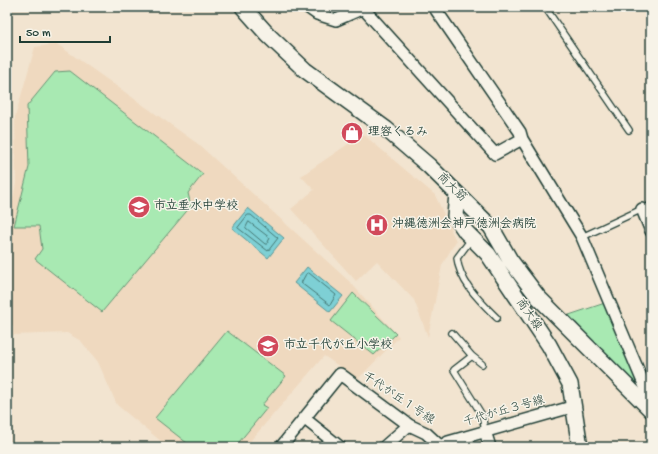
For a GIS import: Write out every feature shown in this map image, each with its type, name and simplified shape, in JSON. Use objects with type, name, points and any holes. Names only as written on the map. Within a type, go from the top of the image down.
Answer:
[{"type":"street","name":"商大筋","points":[[243,7],[268,35],[305,70],[386,129],[458,194],[491,227],[510,260],[538,297],[646,391],[651,410]]},
{"type":"street","points":[[307,7],[317,14],[336,20],[364,8],[495,154],[522,139]]},
{"type":"street","points":[[434,7],[520,132],[522,139],[582,237],[646,391]]},
{"type":"street","name":"商大線","points":[[458,194],[455,216],[472,238],[488,254],[550,345],[570,384],[575,406],[580,447]]},
{"type":"street","points":[[647,207],[651,231]]},
{"type":"street","name":"千代が丘１号線","points":[[305,419],[340,374],[409,425],[426,433],[440,446]]},
{"type":"street","name":"千代が丘３号線","points":[[440,446],[485,431],[575,406]]},
{"type":"street","points":[[281,447],[305,419],[340,447]]},
{"type":"street","points":[[384,447],[409,425]]},
{"type":"street","points":[[485,431],[490,447]]},
{"type":"lane","points":[[545,7],[629,130]]},
{"type":"lane","points":[[582,237],[647,207]]},
{"type":"lane","points":[[472,238],[457,258],[458,265],[466,282],[476,297],[497,318]]},
{"type":"lane","points":[[452,333],[472,356],[482,364]]},
{"type":"lane","points":[[472,356],[454,370],[482,414],[485,431]]},
{"type":"shaded area","name":"市立垂水中学校","points":[[57,44],[198,144],[351,283],[399,337],[358,379],[324,356],[245,447],[168,447],[117,405],[98,362],[81,341],[67,333],[13,335],[13,325],[7,325],[7,232],[16,183],[15,117],[35,47]]},
{"type":"shaded area","name":"沖縄徳洲会神戸徳洲会病院","points":[[363,134],[435,195],[456,241],[442,265],[428,337],[414,300],[377,261],[356,281],[291,209],[314,190],[301,176]]},
{"type":"green space","points":[[70,71],[203,174],[188,193],[191,206],[102,312],[35,259],[42,249],[39,226],[14,226],[29,167],[27,106],[55,72]]},
{"type":"green space","points":[[353,293],[396,334],[374,355],[331,321]]},
{"type":"green space","points":[[605,303],[642,389],[639,393],[569,315]]},
{"type":"green space","points":[[227,331],[286,376],[262,405],[267,408],[235,447],[192,447],[155,418]]},
{"type":"water","points":[[248,208],[284,238],[268,258],[232,228]]},
{"type":"water","points":[[307,267],[343,296],[330,312],[294,283]]},
{"type":"place","name":"理容くるみ","points":[[352,133]]},
{"type":"place","name":"市立垂水中学校","points":[[139,207]]},
{"type":"place","name":"沖縄徳洲会神戸徳洲会病院","points":[[377,225]]},
{"type":"place","name":"市立千代が丘小学校","points":[[268,346]]}]
